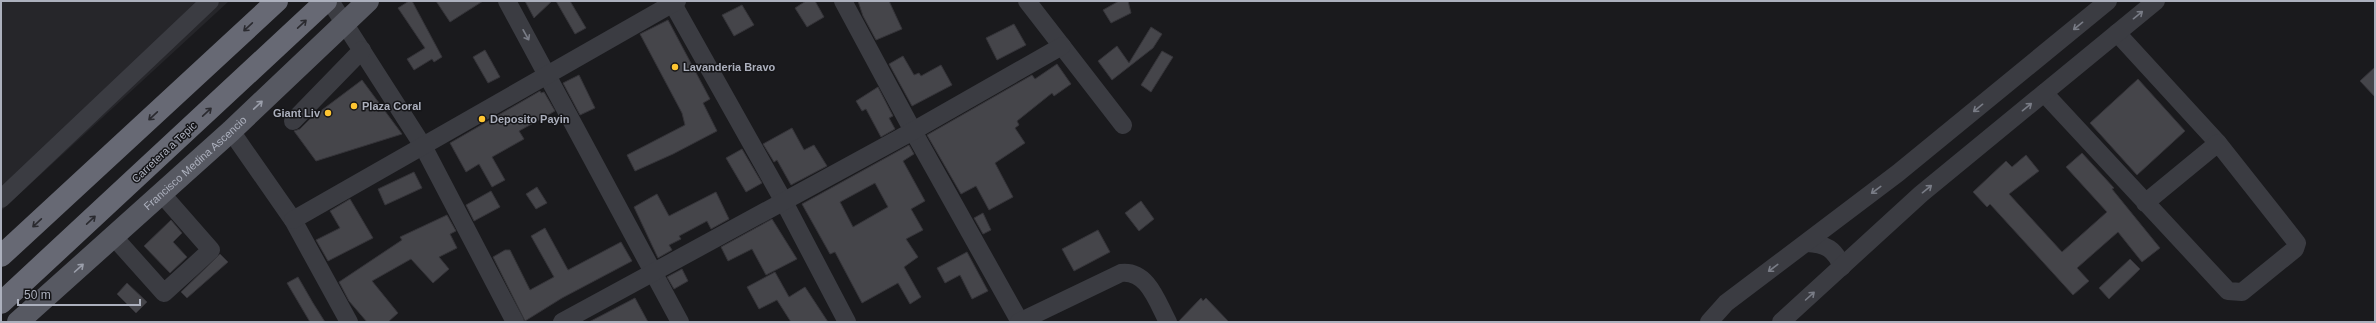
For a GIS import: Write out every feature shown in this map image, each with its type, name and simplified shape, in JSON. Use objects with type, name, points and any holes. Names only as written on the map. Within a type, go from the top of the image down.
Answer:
[{"type":"highway","points":[[1,256],[277,1]]},
{"type":"highway","name":"Carretera a Tepic","points":[[1,303],[326,1]]},
{"type":"main road","name":"Francisco Medina Ascencio","points":[[18,322],[231,131],[368,1]]},
{"type":"street","points":[[1,199],[210,1]]},
{"type":"street","points":[[330,1],[423,146],[515,322]]},
{"type":"street","points":[[507,1],[655,273],[680,322]]},
{"type":"street","points":[[843,1],[913,131],[1020,322],[1121,272],[1132,272],[1145,281],[1168,322]]},
{"type":"street","points":[[1027,1],[1123,125]]},
{"type":"street","points":[[1709,322],[1726,303],[1898,173],[2108,1]]},
{"type":"street","points":[[1781,322],[1921,194],[2156,1]]},
{"type":"street","points":[[293,220],[675,2],[783,200],[847,322]]},
{"type":"street","points":[[2044,94],[2228,291],[2242,292],[2254,285],[2294,249],[2297,243],[2218,143],[2117,33]]},
{"type":"street","points":[[562,322],[655,273],[783,200],[913,131],[1062,46]]},
{"type":"street","points":[[293,121],[362,50]]},
{"type":"street","points":[[231,131],[293,220],[349,322]]},
{"type":"street","points":[[2145,203],[2218,143]]},
{"type":"street","points":[[113,236],[164,293],[211,250],[161,193]]},
{"type":"street","points":[[1807,243],[1820,244],[1832,249],[1842,267]]},
{"type":"street","points":[[1724,322],[1726,303]]},
{"type":"shaded area","points":[[1,1],[229,1],[1,211]]},
{"type":"building","points":[[409,1],[412,1],[442,57],[434,62],[432,59],[414,70],[407,59],[425,48],[398,8]]},
{"type":"building","points":[[436,1],[483,1],[450,22]]},
{"type":"building","points":[[525,1],[552,1],[534,18]]},
{"type":"building","points":[[556,1],[570,1],[586,28],[575,34]]},
{"type":"building","points":[[806,1],[815,1],[824,17],[807,27],[795,8]]},
{"type":"building","points":[[858,1],[889,1],[902,29],[876,40],[863,16]]},
{"type":"building","points":[[1119,1],[1128,1],[1131,13],[1111,23],[1103,10]]},
{"type":"building","points":[[742,5],[754,25],[734,36],[722,15]]},
{"type":"building","points":[[668,20],[710,99],[703,103],[717,131],[673,154],[635,171],[627,155],[685,125],[682,113],[640,34]]},
{"type":"building","points":[[1014,24],[1026,45],[997,60],[986,38]]},
{"type":"building","points":[[1151,27],[1162,34],[1153,48],[1112,80],[1098,61],[1117,46],[1129,63]]},
{"type":"building","points":[[485,50],[500,77],[488,83],[473,57]]},
{"type":"building","points":[[1162,51],[1173,57],[1151,92],[1141,85]]},
{"type":"building","points":[[903,56],[914,75],[919,73],[921,76],[941,65],[952,85],[912,106],[889,64]]},
{"type":"building","points":[[1057,64],[1071,84],[1054,96],[1052,93],[1017,121],[1019,125],[1015,128],[1025,143],[995,163],[1013,197],[989,210],[976,186],[961,194],[927,135],[1032,75],[1035,79]]},
{"type":"building","points":[[2375,67],[2375,97],[2360,81]]},
{"type":"building","points":[[579,75],[595,108],[580,115],[563,83]]},
{"type":"building","points":[[2138,79],[2185,131],[2137,175],[2090,123]]},
{"type":"building","name":"Plaza Coral","points":[[362,80],[402,134],[316,161],[294,131],[300,129],[310,119]]},
{"type":"building","points":[[878,87],[893,116],[889,118],[895,129],[881,137],[866,109],[862,111],[856,101]]},
{"type":"building","points":[[540,91],[541,93],[544,92],[555,111],[519,131],[524,139],[492,157],[505,180],[492,187],[479,164],[466,172],[450,143]]},
{"type":"building","points":[[792,128],[804,150],[814,145],[827,166],[791,185],[777,160],[774,162],[763,144]]},
{"type":"building","points":[[909,145],[914,154],[903,161],[925,201],[911,209],[923,230],[906,239],[918,257],[904,267],[921,297],[910,304],[898,283],[862,303],[835,252],[830,254],[802,204]],"holes":[[[875,183],[888,207],[853,227],[840,202]]]},
{"type":"building","points":[[742,149],[762,183],[746,192],[726,158]]},
{"type":"building","points":[[2082,153],[2114,188],[2112,189],[2160,248],[2142,262],[2118,232],[2077,268],[2089,281],[2073,295],[1990,204],[1987,207],[1973,192],[2006,161],[2012,167],[2026,155],[2039,171],[2009,194],[2062,252],[2107,212],[2066,167]]},
{"type":"building","points":[[414,172],[422,188],[385,205],[378,189]]},
{"type":"building","points":[[537,187],[547,203],[536,209],[526,194]]},
{"type":"building","points":[[491,191],[500,207],[474,221],[466,205]]},
{"type":"building","points":[[716,192],[729,219],[711,229],[707,221],[679,236],[681,239],[669,245],[672,250],[658,258],[634,207],[657,194],[669,216]]},
{"type":"building","points":[[350,199],[373,238],[328,261],[316,240],[340,228],[330,211]]},
{"type":"building","points":[[1141,201],[1154,219],[1139,231],[1125,213]]},
{"type":"building","points":[[983,213],[991,230],[983,234],[974,218]]},
{"type":"building","points":[[447,215],[456,231],[450,234],[457,248],[439,257],[449,269],[433,283],[411,259],[372,281],[398,313],[388,322],[367,322],[349,301],[339,282],[402,240],[400,237]]},
{"type":"building","points":[[772,219],[797,259],[766,275],[752,249],[728,261],[721,247]]},
{"type":"building","points":[[171,220],[182,233],[173,242],[187,257],[170,273],[144,246]]},
{"type":"building","points":[[545,228],[568,270],[621,242],[632,261],[562,298],[525,321],[493,257],[505,250],[510,250],[530,290],[554,277],[531,236]]},
{"type":"building","points":[[1098,230],[1110,252],[1074,271],[1062,249]]},
{"type":"building","points":[[967,252],[988,291],[972,299],[960,275],[945,283],[937,268]]},
{"type":"building","points":[[220,254],[228,262],[187,298],[181,292]]},
{"type":"building","points":[[2130,259],[2140,269],[2109,299],[2099,288]]},
{"type":"building","points":[[682,269],[688,281],[674,289],[667,277]]},
{"type":"building","points":[[775,272],[789,297],[805,287],[828,322],[791,322],[777,300],[759,309],[747,287]]},
{"type":"building","points":[[298,277],[325,322],[310,322],[287,283]]},
{"type":"building","points":[[127,283],[147,302],[136,313],[117,294]]},
{"type":"building","points":[[635,298],[648,322],[589,322]]},
{"type":"building","points":[[1201,298],[1203,301],[1206,298],[1229,322],[1178,322]]},
{"type":"place","name":"Lavanderia Bravo","points":[[675,67]]},
{"type":"place","name":"Plaza Coral","points":[[354,106]]},
{"type":"place","name":"Giant Liv","points":[[328,113]]},
{"type":"place","name":"Deposito Payin","points":[[482,119]]}]
